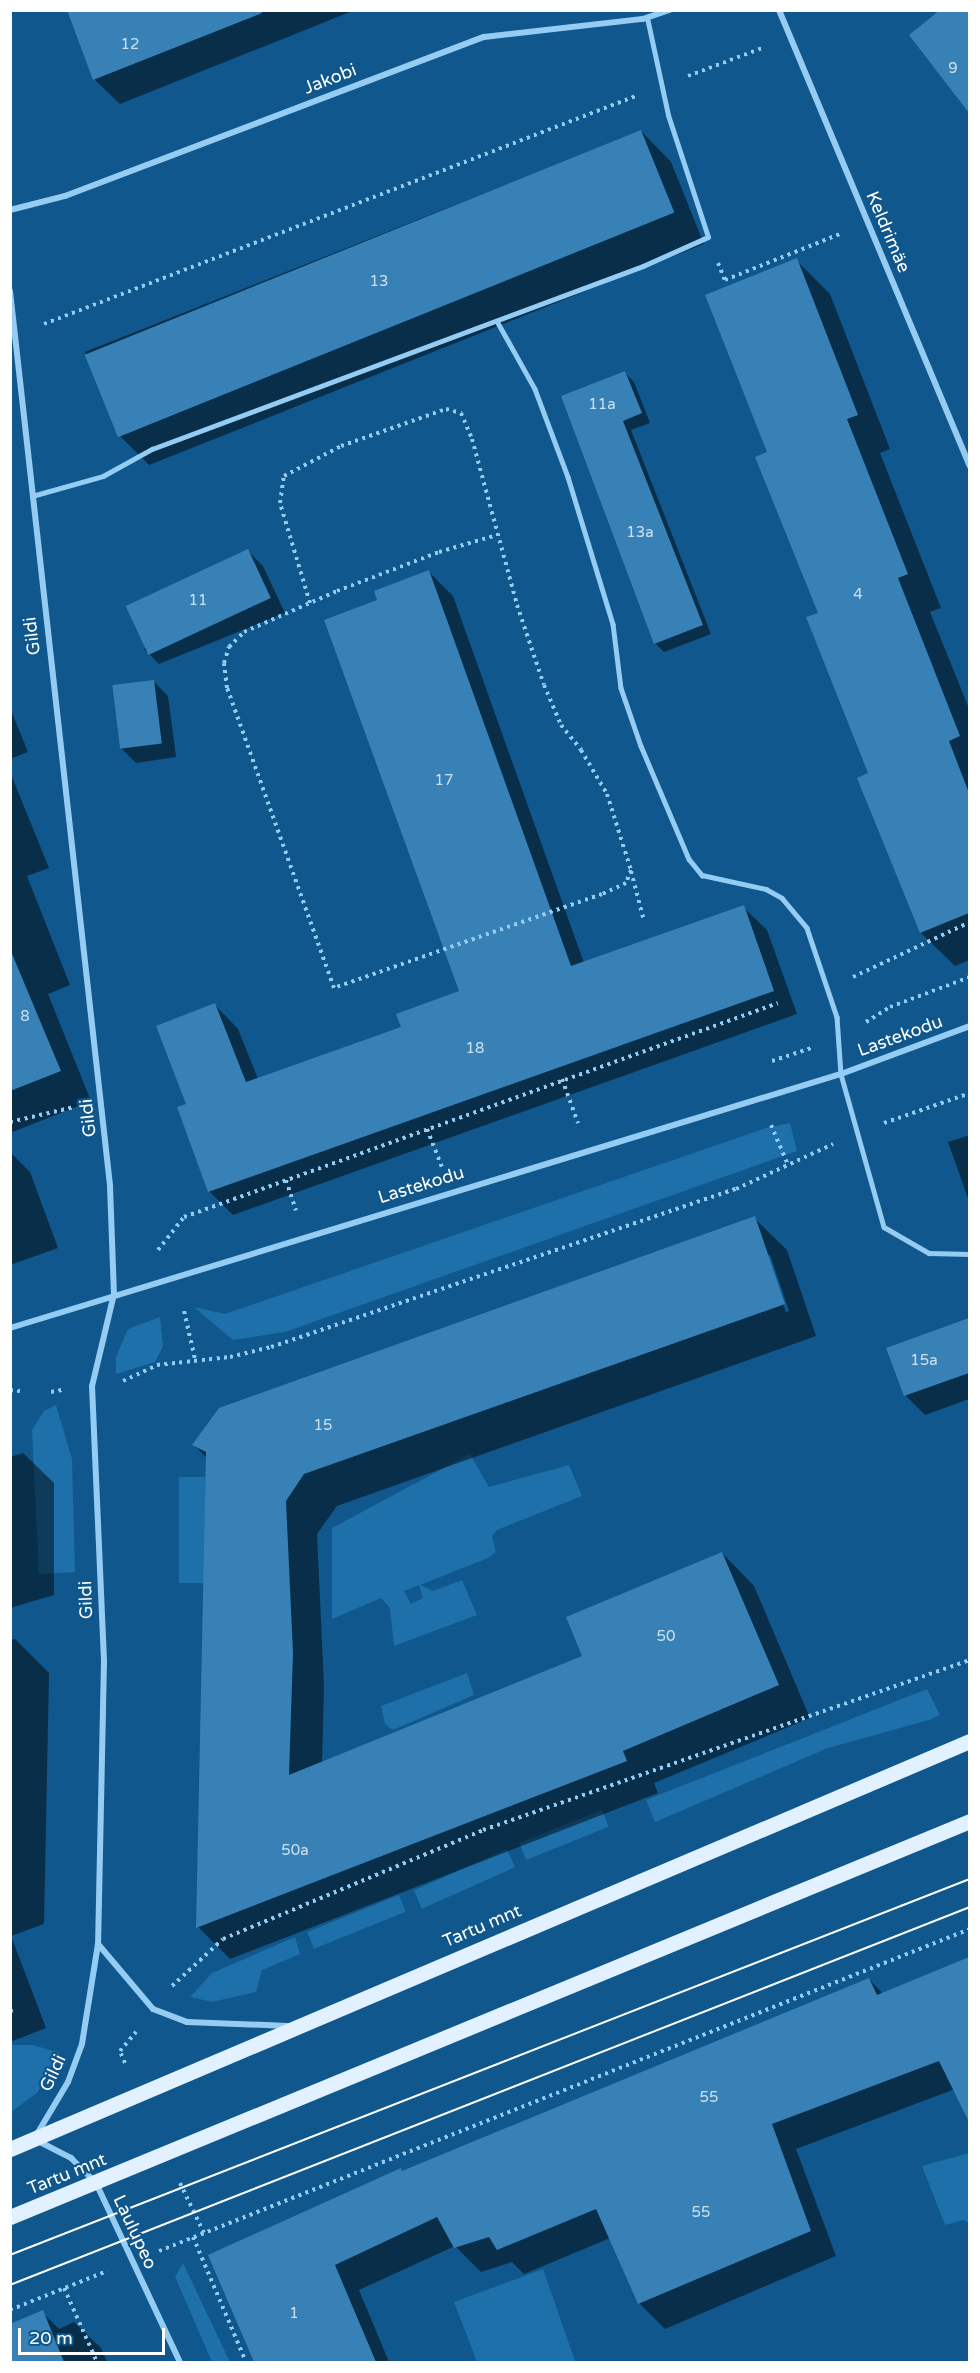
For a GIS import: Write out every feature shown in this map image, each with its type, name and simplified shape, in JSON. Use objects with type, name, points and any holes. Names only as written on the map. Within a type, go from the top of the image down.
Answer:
[{"type":"main road","name":"Tartu mnt","points":[[10,2149],[969,1741]]},
{"type":"main road","name":"Tartu mnt","points":[[10,2217],[969,1821]]},
{"type":"street","name":"Jakobi","points":[[10,210],[65,196],[484,37],[647,18],[669,10]]},
{"type":"street","name":"Keldrimäe","points":[[779,10],[969,466]]},
{"type":"street","name":"Gildi","points":[[10,291],[102,1105],[110,1186],[114,1294],[92,1386],[104,1661],[98,1944],[82,2044],[68,2082],[34,2139]]},
{"type":"street","name":"Lastekodu","points":[[10,1328],[114,1294],[841,1074],[969,1026]]},
{"type":"street","points":[[98,1944],[153,2009],[187,2022],[296,2026]]},
{"type":"street","name":"Laulupeo","points":[[34,2139],[71,2158],[96,2183],[180,2362]]},
{"type":"lane","points":[[32,496],[103,476],[153,449],[643,266],[708,237],[661,86],[647,18]]},
{"type":"lane","points":[[496,321],[535,389],[568,477],[613,624],[621,688],[640,746],[688,859],[702,875],[765,889],[782,898],[807,928],[837,1017],[841,1074]]},
{"type":"lane","name":"Lastekodu","points":[[841,1074],[884,1227],[929,1253],[969,1254]]},
{"type":"path","points":[[15,335],[791,37]]},
{"type":"path","points":[[708,237],[725,280],[868,222]]},
{"type":"path","points":[[310,603],[280,503],[284,476],[341,447],[446,409],[461,413],[472,439],[497,535],[544,685],[561,725],[581,750],[607,794],[644,917]]},
{"type":"path","points":[[497,535],[439,552],[310,603],[244,632],[229,647],[224,663],[227,688],[334,988],[602,894],[626,883],[631,870]]},
{"type":"path","points":[[828,988],[969,922]]},
{"type":"path","points":[[158,1250],[184,1217],[777,1003]]},
{"type":"path","points":[[562,1079],[579,1126]]},
{"type":"path","points":[[122,1381],[157,1365],[195,1359],[230,1357],[271,1347],[714,1197],[857,1133],[969,1093]]},
{"type":"path","points":[[10,1122],[60,1108],[102,1105]]},
{"type":"path","points":[[427,1129],[444,1172]]},
{"type":"path","points":[[286,1179],[300,1220]]},
{"type":"path","points":[[184,1311],[195,1359]]},
{"type":"path","points":[[10,1390],[20,1392]]},
{"type":"path","points":[[168,1989],[223,1940],[483,1830],[969,1660]]},
{"type":"path","points":[[10,2310],[969,1929]]},
{"type":"path","points":[[10,2011],[17,2009]]},
{"type":"path","points":[[127,2069],[120,2051],[138,2029]]},
{"type":"path","points":[[173,2176],[183,2187],[204,2233]]},
{"type":"path","points":[[193,2237],[246,2362]]},
{"type":"path","points":[[64,2289],[97,2362]]},
{"type":"shaded area","points":[[790,1123],[797,1151],[285,1332],[233,1340],[194,1307],[225,1314],[766,1128]]},
{"type":"shaded area","points":[[160,1317],[163,1346],[155,1362],[116,1374],[116,1357],[128,1329]]},
{"type":"shaded area","points":[[56,1405],[72,1459],[75,1572],[39,1574],[32,1430],[44,1411]]},
{"type":"shaded area","points":[[470,1454],[489,1487],[569,1465],[582,1496],[497,1530],[492,1536],[496,1552],[488,1558],[420,1585],[433,1591],[462,1580],[477,1615],[394,1646],[390,1608],[381,1598],[332,1619],[332,1528]],"holes":[[[419,1585],[423,1598],[411,1604],[404,1591]]]},
{"type":"shaded area","points":[[179,1477],[205,1477],[205,1583],[179,1583]]},
{"type":"shaded area","points":[[467,1673],[474,1695],[393,1730],[385,1724],[381,1706]]},
{"type":"shaded area","points":[[927,1689],[940,1715],[828,1748],[655,1822],[646,1800]]},
{"type":"shaded area","points":[[602,1810],[609,1827],[526,1860],[519,1843]]},
{"type":"shaded area","points":[[507,1849],[515,1867],[422,1909],[414,1890]]},
{"type":"shaded area","points":[[399,1895],[406,1912],[314,1949],[307,1932]]},
{"type":"shaded area","points":[[295,1937],[300,1954],[262,1970],[256,1992],[212,2002],[190,1997],[212,1973]]},
{"type":"shaded area","points":[[11,2045],[33,2045],[60,2053],[37,2093],[11,2112]]},
{"type":"shaded area","points":[[969,2153],[969,2223],[964,2220],[945,2225],[922,2166]]},
{"type":"shaded area","points":[[183,2263],[230,2362],[212,2362],[175,2277]]},
{"type":"shaded area","points":[[543,2269],[575,2361],[477,2362],[454,2302]]},
{"type":"building","points":[[67,10],[261,10],[262,13],[93,80]]},
{"type":"building","points":[[940,10],[969,10],[969,113],[909,35]]},
{"type":"building","points":[[641,130],[674,213],[118,437],[85,355]]},
{"type":"building","points":[[797,258],[858,415],[847,419],[908,574],[898,578],[960,736],[949,741],[969,793],[969,913],[920,933],[857,778],[868,773],[806,617],[818,613],[755,457],[767,452],[705,295]]},
{"type":"building","points":[[625,371],[642,413],[623,421],[703,625],[654,644],[561,396]]},
{"type":"building","points":[[248,549],[271,598],[148,655],[126,606]]},
{"type":"building","points":[[429,570],[571,966],[744,905],[774,991],[208,1192],[177,1107],[186,1104],[156,1026],[215,1003],[246,1082],[401,1027],[396,1014],[459,991],[324,620],[377,600],[374,591]]},
{"type":"building","points":[[154,680],[162,744],[120,749],[112,685]]},
{"type":"building","points":[[10,949],[61,1071],[10,1091]]},
{"type":"building","points":[[755,1216],[785,1304],[304,1474],[286,1501],[293,1653],[289,1775],[582,1656],[566,1617],[722,1552],[779,1685],[623,1751],[627,1761],[196,1928],[206,1452],[192,1445],[219,1408]]},
{"type":"building","points":[[969,1318],[969,1373],[904,1396],[886,1348]]},
{"type":"building","points":[[969,1957],[969,2122],[939,2061],[772,2124],[811,2231],[638,2304],[596,2209],[497,2250],[489,2237],[454,2248],[437,2217],[335,2265],[376,2362],[254,2362],[208,2255],[401,2168],[402,2171],[869,1978],[877,1995]]},
{"type":"building","points":[[43,2310],[64,2362],[10,2362],[10,2324]]},
{"type":"tram line","points":[[10,2255],[970,1879]]},
{"type":"tram line","points":[[10,2285],[970,1907]]}]
